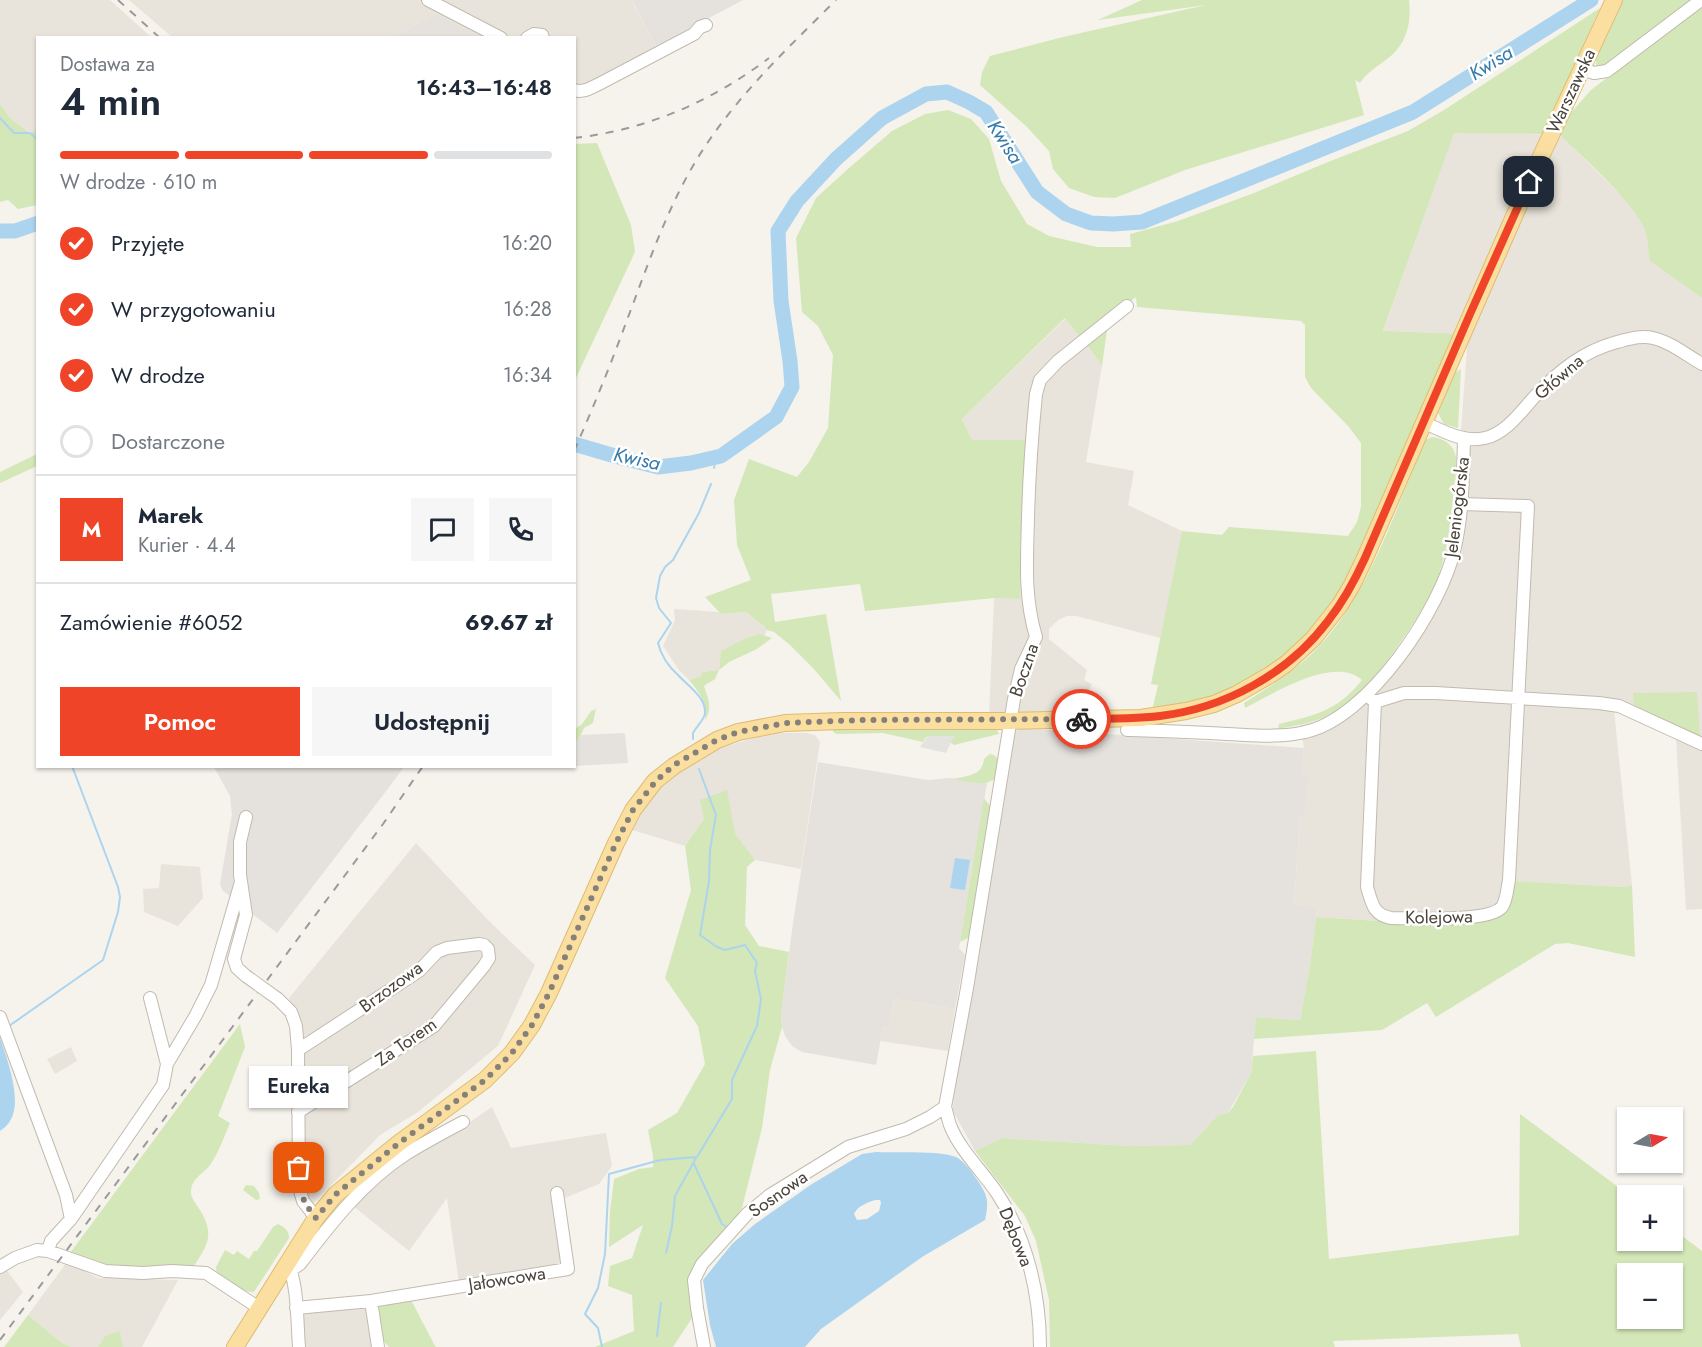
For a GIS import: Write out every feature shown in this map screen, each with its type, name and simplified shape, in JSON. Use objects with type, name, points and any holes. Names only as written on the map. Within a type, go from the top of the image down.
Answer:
[{"type":"main road","name":"Warszawska","points":[[1423,422],[1529,182],[1614,0]]},
{"type":"main road","points":[[235,1347],[259,1308],[290,1267],[316,1218],[335,1195],[399,1143],[485,1080],[512,1053],[532,1025],[549,993],[633,810],[656,781],[674,765],[717,740],[738,732],[785,723],[863,720],[1141,718],[1214,704],[1237,694],[1286,664],[1313,639],[1328,621],[1352,585],[1423,422]]},
{"type":"street","points":[[428,0],[497,36]]},
{"type":"street","points":[[1583,64],[1594,73],[1607,71],[1701,0]]},
{"type":"street","points":[[576,91],[585,90],[628,70],[706,25]]},
{"type":"street","name":"Boczna","points":[[945,1107],[1010,720],[1021,669],[1036,637],[1029,608],[1026,576],[1033,419],[1038,387],[1040,380],[1058,361],[1127,306]]},
{"type":"street","name":"Główna","points":[[1423,422],[1464,438],[1485,438],[1512,421],[1570,363],[1605,345],[1634,338],[1653,338],[1675,347],[1702,364]]},
{"type":"street","name":"Jeleniogórska","points":[[1126,730],[1276,736],[1303,733],[1330,723],[1370,698],[1423,622],[1450,566],[1461,504],[1464,438]]},
{"type":"street","name":"Kolejowa","points":[[1370,698],[1367,887],[1376,912],[1391,918],[1459,918],[1492,914],[1500,909],[1505,901],[1509,880],[1528,506],[1461,504]]},
{"type":"street","points":[[1370,698],[1404,693],[1425,693],[1599,703],[1619,706],[1702,744]]},
{"type":"street","points":[[246,817],[240,842],[241,882],[246,915],[234,960],[237,968],[278,999],[293,1016],[298,1050],[299,1187],[303,1201],[316,1218]]},
{"type":"street","points":[[48,1251],[51,1241],[71,1219],[163,1085],[167,1064],[211,985],[241,882]]},
{"type":"street","name":"Brzozowa","points":[[298,1050],[419,971],[436,952],[447,948],[479,944],[488,949]]},
{"type":"street","name":"Za Torem","points":[[298,1112],[435,1026],[484,966],[489,957],[488,949]]},
{"type":"street","points":[[150,998],[167,1064]]},
{"type":"street","points":[[0,1017],[66,1195],[71,1219]]},
{"type":"street","name":"Sosnowa","points":[[704,1347],[694,1280],[702,1264],[747,1214],[770,1195],[848,1147],[906,1129],[930,1118],[945,1107]]},
{"type":"street","name":"Dębowa","points":[[945,1107],[950,1126],[1011,1215],[1025,1250],[1038,1306],[1040,1347]]},
{"type":"street","points":[[298,1347],[296,1308],[290,1267],[300,1264],[343,1209],[386,1169],[405,1154],[463,1122]]},
{"type":"street","name":"Jałowcowa","points":[[296,1308],[370,1301],[568,1269],[557,1193]]},
{"type":"street","points":[[0,1267],[26,1253],[37,1250],[48,1251],[105,1271],[206,1274],[259,1308]]},
{"type":"street","points":[[370,1301],[378,1347]]},
{"type":"shaded area","points":[[0,0],[110,0],[150,36],[36,36],[36,130],[30,133],[10,118],[0,104]]},
{"type":"shaded area","points":[[129,0],[637,0],[633,3],[656,46],[576,92],[576,36],[478,36],[436,13],[395,36],[171,36]]},
{"type":"shaded area","points":[[637,0],[743,0],[656,46],[633,2]]},
{"type":"shaded area","points":[[436,13],[479,36],[395,36]]},
{"type":"shaded area","points":[[1454,132],[1560,135],[1625,199],[1637,214],[1646,232],[1650,261],[1702,298],[1702,909],[1686,910],[1676,739],[1614,710],[1632,885],[1625,887],[1514,881],[1512,897],[1480,920],[1442,925],[1316,917],[1317,908],[1294,906],[1300,816],[1304,816],[1307,775],[1302,774],[1304,748],[1300,725],[1321,720],[1340,711],[1366,689],[1388,664],[1423,613],[1445,567],[1456,498],[1468,335],[1383,332]]},
{"type":"shaded area","points":[[1066,318],[1102,366],[1086,462],[1134,471],[1128,505],[1182,531],[1161,638],[1076,616],[1067,616],[1058,620],[1049,629],[1049,639],[1087,670],[1084,680],[1092,684],[1079,715],[989,716],[994,598],[1020,599],[1020,551],[1026,440],[972,440],[962,419]]},
{"type":"shaded area","points":[[674,609],[721,614],[746,612],[767,630],[765,635],[748,637],[722,651],[719,670],[702,672],[701,676],[689,680],[679,670],[663,646],[675,620]]},
{"type":"shaded area","points":[[1022,728],[1304,748],[1302,774],[1308,775],[1304,816],[1300,816],[1294,905],[1317,908],[1300,1020],[1256,1017],[1251,1073],[1228,1113],[1218,1115],[1190,1145],[1130,1146],[1002,1138],[975,1151],[953,1111],[954,1092],[1013,737],[1016,731]]},
{"type":"shaded area","points":[[778,733],[807,733],[815,735],[820,742],[801,869],[755,860],[735,833],[704,819],[685,846],[629,829],[658,787],[672,774],[717,749]]},
{"type":"shaded area","points":[[625,734],[628,763],[576,766],[576,742],[581,735]]},
{"type":"shaded area","points":[[928,736],[954,736],[946,753],[920,747]]},
{"type":"shaded area","points":[[818,762],[928,780],[950,778],[987,783],[959,948],[965,955],[955,1009],[894,999],[888,1028],[883,1027],[876,1065],[802,1052],[792,1046],[782,1027],[781,1015],[793,923]]},
{"type":"shaded area","points":[[215,768],[403,768],[277,933],[222,890],[220,884],[232,814],[230,796]]},
{"type":"shaded area","points":[[416,843],[488,920],[535,965],[498,1046],[418,1112],[380,1135],[313,1204],[301,1182],[297,1020],[289,998]]},
{"type":"shaded area","points":[[161,864],[200,867],[203,898],[178,926],[144,912],[143,889],[159,888]]},
{"type":"shaded area","points":[[894,999],[955,1009],[948,1051],[880,1041],[883,1027],[888,1028]]},
{"type":"shaded area","points":[[71,1047],[77,1061],[55,1074],[47,1059]]},
{"type":"shaded area","points":[[492,1107],[511,1148],[606,1133],[612,1166],[599,1184],[555,1202],[563,1265],[459,1283],[447,1198],[409,1251],[352,1205],[404,1161],[452,1134]]},
{"type":"shaded area","points":[[67,1262],[98,1278],[178,1280],[142,1347],[123,1347],[120,1332],[105,1336],[98,1347],[71,1347],[62,1343],[28,1315]]},
{"type":"shaded area","points":[[5,1268],[23,1292],[0,1320],[0,1272]]},
{"type":"shaded area","points":[[369,1305],[375,1347],[302,1347],[303,1313]]},
{"type":"green space","points":[[1142,0],[1409,0],[1410,13],[1406,33],[1396,51],[1360,83],[1355,80],[1364,115],[1185,170],[1115,198],[1094,197],[1069,188],[1053,169],[1049,151],[1027,127],[980,85],[982,72],[990,56],[1206,5],[1098,20]]},
{"type":"green space","points":[[1623,0],[1695,0],[1611,65],[1598,66],[1596,56]]},
{"type":"green space","points":[[1702,5],[1702,298],[1650,261],[1646,233],[1632,209],[1621,195],[1560,135],[1569,115],[1591,90]]},
{"type":"green space","points":[[1600,8],[1543,134],[1454,133],[1383,331],[1457,334],[1344,587],[1315,629],[1279,662],[1221,696],[1152,711],[1158,685],[1151,684],[1182,531],[1222,535],[1229,527],[1348,536],[1357,522],[1361,507],[1361,443],[1349,427],[1311,388],[1305,377],[1305,325],[1301,321],[1137,307],[1136,297],[1081,338],[1065,318],[962,419],[972,440],[1026,440],[1020,551],[1020,599],[994,598],[865,611],[860,584],[771,594],[775,622],[826,614],[841,701],[813,668],[774,632],[767,630],[746,612],[721,614],[705,597],[751,580],[737,545],[734,500],[749,459],[797,477],[809,462],[828,428],[833,355],[818,326],[802,312],[796,238],[816,198],[892,131],[925,114],[948,110],[971,119],[989,139],[1001,181],[1027,224],[1049,236],[1097,247],[1131,247],[1130,234],[1178,221],[1254,193],[1408,131]]},
{"type":"green space","points":[[0,104],[10,118],[30,133],[36,130],[36,205],[18,209],[8,200],[0,202]]},
{"type":"green space","points":[[597,143],[631,225],[635,252],[576,378],[576,144]]},
{"type":"green space","points":[[1108,323],[1102,366],[1084,341]]},
{"type":"green space","points":[[1461,369],[1458,428],[1444,424],[1438,413],[1454,373]]},
{"type":"green space","points":[[1432,437],[1442,439],[1450,445],[1454,451],[1456,464],[1447,541],[1441,568],[1429,597],[1386,662],[1352,699],[1340,709],[1324,717],[1278,729],[1279,724],[1315,714],[1335,705],[1362,680],[1350,673],[1320,674],[1287,686],[1245,708],[1244,703],[1306,659],[1341,620],[1382,545],[1426,440]]},
{"type":"green space","points":[[36,454],[36,466],[0,483],[0,472]]},
{"type":"green space","points":[[760,634],[772,638],[757,649],[729,662],[719,670],[721,651],[748,637]]},
{"type":"green space","points":[[719,670],[715,679],[704,686],[709,707],[705,720],[702,698],[689,680],[701,676],[702,672]]},
{"type":"green space","points":[[1697,692],[1700,736],[1698,739],[1634,707],[1633,693]]},
{"type":"green space","points":[[596,708],[593,723],[584,728],[576,742],[576,728]]},
{"type":"green space","points":[[833,728],[996,728],[999,734],[954,745],[950,742],[954,737],[926,737],[923,742],[883,733],[837,734],[833,732]]},
{"type":"green space","points":[[990,754],[999,760],[998,772],[994,779],[978,783],[954,779],[978,772],[984,759]]},
{"type":"green space","points":[[727,790],[735,833],[755,860],[747,867],[745,925],[759,946],[789,952],[781,1015],[782,1027],[770,1070],[762,1128],[742,1208],[699,1263],[694,1315],[673,1347],[595,1347],[634,1331],[632,1295],[608,1286],[610,1266],[632,1258],[643,1225],[609,1247],[614,1179],[639,1169],[653,1167],[648,1130],[677,1113],[705,1064],[698,1026],[665,978],[691,890],[685,846],[704,819],[700,800]]},
{"type":"green space","points":[[984,798],[991,807],[970,937],[960,942]]},
{"type":"green space","points":[[1514,881],[1625,887],[1632,885],[1635,957],[1568,943],[1555,944],[1436,1017],[1427,1003],[1382,1030],[1254,1039],[1256,1017],[1300,1020],[1316,917],[1442,925],[1489,918]]},
{"type":"green space","points":[[240,1024],[245,1047],[218,1116],[230,1123],[213,1161],[196,1179],[192,1187],[192,1197],[207,1224],[208,1231],[206,1244],[194,1266],[106,1268],[70,1253]]},
{"type":"green space","points":[[1316,1051],[1329,1259],[1519,1235],[1520,1114],[1617,1186],[1617,1251],[1683,1251],[1683,1237],[1702,1251],[1702,1347],[1521,1347],[1518,1334],[1333,1341],[1335,1347],[1050,1347],[1049,1300],[1036,1241],[1025,1216],[975,1151],[1002,1138],[1130,1146],[1190,1145],[1218,1115],[1228,1113],[1251,1073],[1253,1056]]},
{"type":"green space","points":[[246,1185],[254,1186],[260,1199],[256,1200],[243,1190]]},
{"type":"green space","points":[[278,1224],[286,1229],[289,1238],[254,1292],[241,1291],[217,1275],[216,1267],[225,1250],[234,1255],[237,1251],[249,1259],[273,1227]]},
{"type":"green space","points":[[410,1298],[436,1347],[389,1347],[381,1338],[377,1304]]},
{"type":"green space","points":[[28,1315],[62,1343],[71,1347],[4,1347]]},
{"type":"green space","points":[[120,1331],[123,1347],[98,1347],[105,1336]]},
{"type":"water","points":[[955,858],[970,860],[965,890],[950,888]]},
{"type":"water","points":[[0,1038],[12,1080],[15,1103],[10,1121],[0,1131]]},
{"type":"water","points":[[929,1153],[956,1157],[968,1168],[984,1191],[987,1199],[985,1220],[922,1257],[821,1329],[805,1347],[716,1347],[703,1280],[732,1244],[755,1224],[812,1184],[862,1154]],"holes":[[[880,1200],[879,1211],[867,1219],[857,1220],[854,1214],[858,1209],[868,1202]]]},
{"type":"waterway","name":"Kwisa","points":[[576,445],[658,467],[691,463],[721,456],[776,417],[792,387],[781,301],[778,231],[797,201],[836,159],[882,118],[926,94],[947,92],[986,112],[1037,192],[1066,214],[1091,223],[1142,222],[1413,112],[1591,0]]},
{"type":"waterway","points":[[0,118],[14,133],[30,133],[36,138]]},
{"type":"waterway","name":"Kwisa","points":[[0,231],[15,231],[36,224]]},
{"type":"waterway","points":[[714,468],[716,457]]},
{"type":"waterway","points":[[693,739],[693,733],[705,715],[704,707],[699,697],[672,668],[661,652],[658,643],[671,623],[659,608],[656,598],[660,576],[673,560],[699,513],[711,484]]},
{"type":"waterway","points":[[9,1026],[103,960],[118,912],[120,897],[118,887],[73,768]]},
{"type":"waterway","points":[[602,1347],[598,1328],[585,1314],[598,1288],[605,1254],[609,1174],[660,1160],[697,1157],[732,1099],[732,1080],[757,1026],[761,999],[755,971],[757,963],[745,945],[725,950],[700,935],[716,815],[699,769]]},
{"type":"waterway","points":[[666,1253],[675,1196],[696,1158]]},
{"type":"waterway","points":[[694,1164],[722,1224],[727,1227]]},
{"type":"waterway","points":[[657,1336],[661,1303]]},
{"type":"railway","points":[[118,0],[158,36]]},
{"type":"railway","points":[[576,446],[662,228],[695,163],[722,123],[752,86],[836,0]]},
{"type":"railway","points":[[576,138],[627,128],[677,112],[724,88],[769,58]]},
{"type":"railway","points":[[0,1340],[383,824],[422,768]]},
{"type":"way so far","points":[[299,1168],[299,1187],[303,1201],[316,1218],[335,1195],[399,1143],[485,1080],[512,1053],[532,1025],[549,993],[633,810],[656,781],[674,765],[717,740],[738,732],[785,723],[842,720],[1081,719]]},
{"type":"place","name":"Eureka","points":[[299,1168]]},
{"type":"route","points":[[1081,719],[1161,716],[1214,704],[1255,685],[1286,664],[1313,639],[1340,605],[1365,558],[1529,182]]}]
